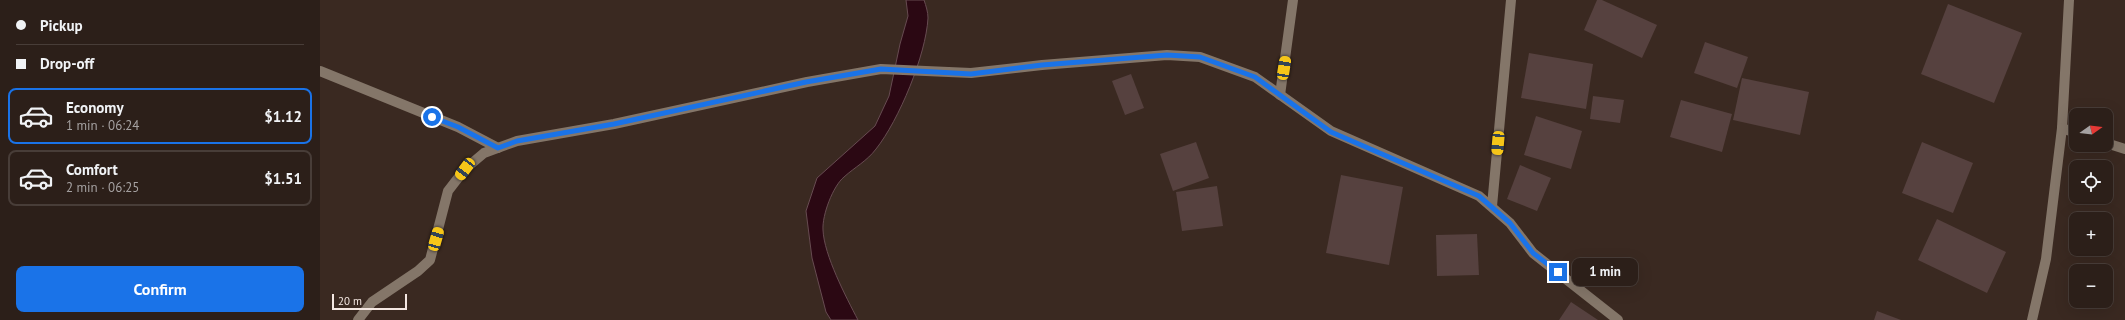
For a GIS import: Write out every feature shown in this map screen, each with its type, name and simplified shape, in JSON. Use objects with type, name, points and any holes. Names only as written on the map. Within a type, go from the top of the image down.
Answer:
[{"type":"street","points":[[1280,95],[1293,0]]},
{"type":"street","points":[[1492,206],[1511,0]]},
{"type":"street","points":[[2032,320],[2046,259],[2062,128],[2069,0]]},
{"type":"street","points":[[358,320],[372,302],[418,271],[430,260],[448,191],[465,169],[484,153],[517,141],[614,124],[806,82],[881,69],[971,74],[1042,65],[1167,55],[1200,57],[1255,77],[1331,132],[1442,178],[1479,196],[1510,223],[1533,253],[1618,320]]},
{"type":"street","points":[[320,71],[458,127],[498,148]]},
{"type":"street","points":[[2062,128],[2069,130]]},
{"type":"street","points":[[2113,145],[2125,149]]},
{"type":"shaded area","points":[[906,0],[924,0],[927,9],[928,18],[926,33],[917,68],[902,105],[885,137],[865,160],[840,181],[832,194],[824,217],[823,230],[827,251],[836,276],[858,320],[831,320],[826,312],[812,258],[806,211],[817,178],[875,126],[889,96],[900,44],[908,16]]},
{"type":"building","points":[[1597,0],[1602,0],[1657,25],[1642,58],[1584,30]]},
{"type":"building","points":[[1948,4],[2022,33],[1994,103],[1921,74]]},
{"type":"building","points":[[1705,42],[1748,57],[1737,88],[1694,73]]},
{"type":"building","points":[[1529,53],[1593,64],[1586,109],[1521,98]]},
{"type":"building","points":[[1131,74],[1144,108],[1125,115],[1112,81]]},
{"type":"building","points":[[1742,78],[1809,92],[1800,135],[1733,120]]},
{"type":"building","points":[[1593,96],[1624,100],[1620,123],[1590,119]]},
{"type":"building","points":[[1681,100],[1732,114],[1722,152],[1670,137]]},
{"type":"building","points":[[1536,116],[1582,131],[1571,169],[1524,155]]},
{"type":"building","points":[[1196,142],[1209,178],[1173,191],[1160,154]]},
{"type":"building","points":[[1922,142],[1973,163],[1953,213],[1902,193]]},
{"type":"building","points":[[1520,165],[1551,178],[1537,211],[1507,199]]},
{"type":"building","points":[[1341,175],[1403,187],[1389,265],[1326,253]]},
{"type":"building","points":[[1217,186],[1223,226],[1182,231],[1176,192]]},
{"type":"building","points":[[1937,219],[2006,252],[1987,293],[1918,260]]},
{"type":"building","points":[[1477,234],[1479,275],[1437,276],[1436,235]]},
{"type":"building","points":[[1571,302],[1598,320],[1559,320]]},
{"type":"building","points":[[1877,311],[1901,320],[1874,320]]},
{"type":"route","points":[[432,117],[458,127],[498,148],[517,141],[614,124],[806,82],[881,69],[971,74],[1042,65],[1167,55],[1200,57],[1255,77],[1331,132],[1442,178],[1479,196],[1510,223],[1533,253],[1558,272]]}]
